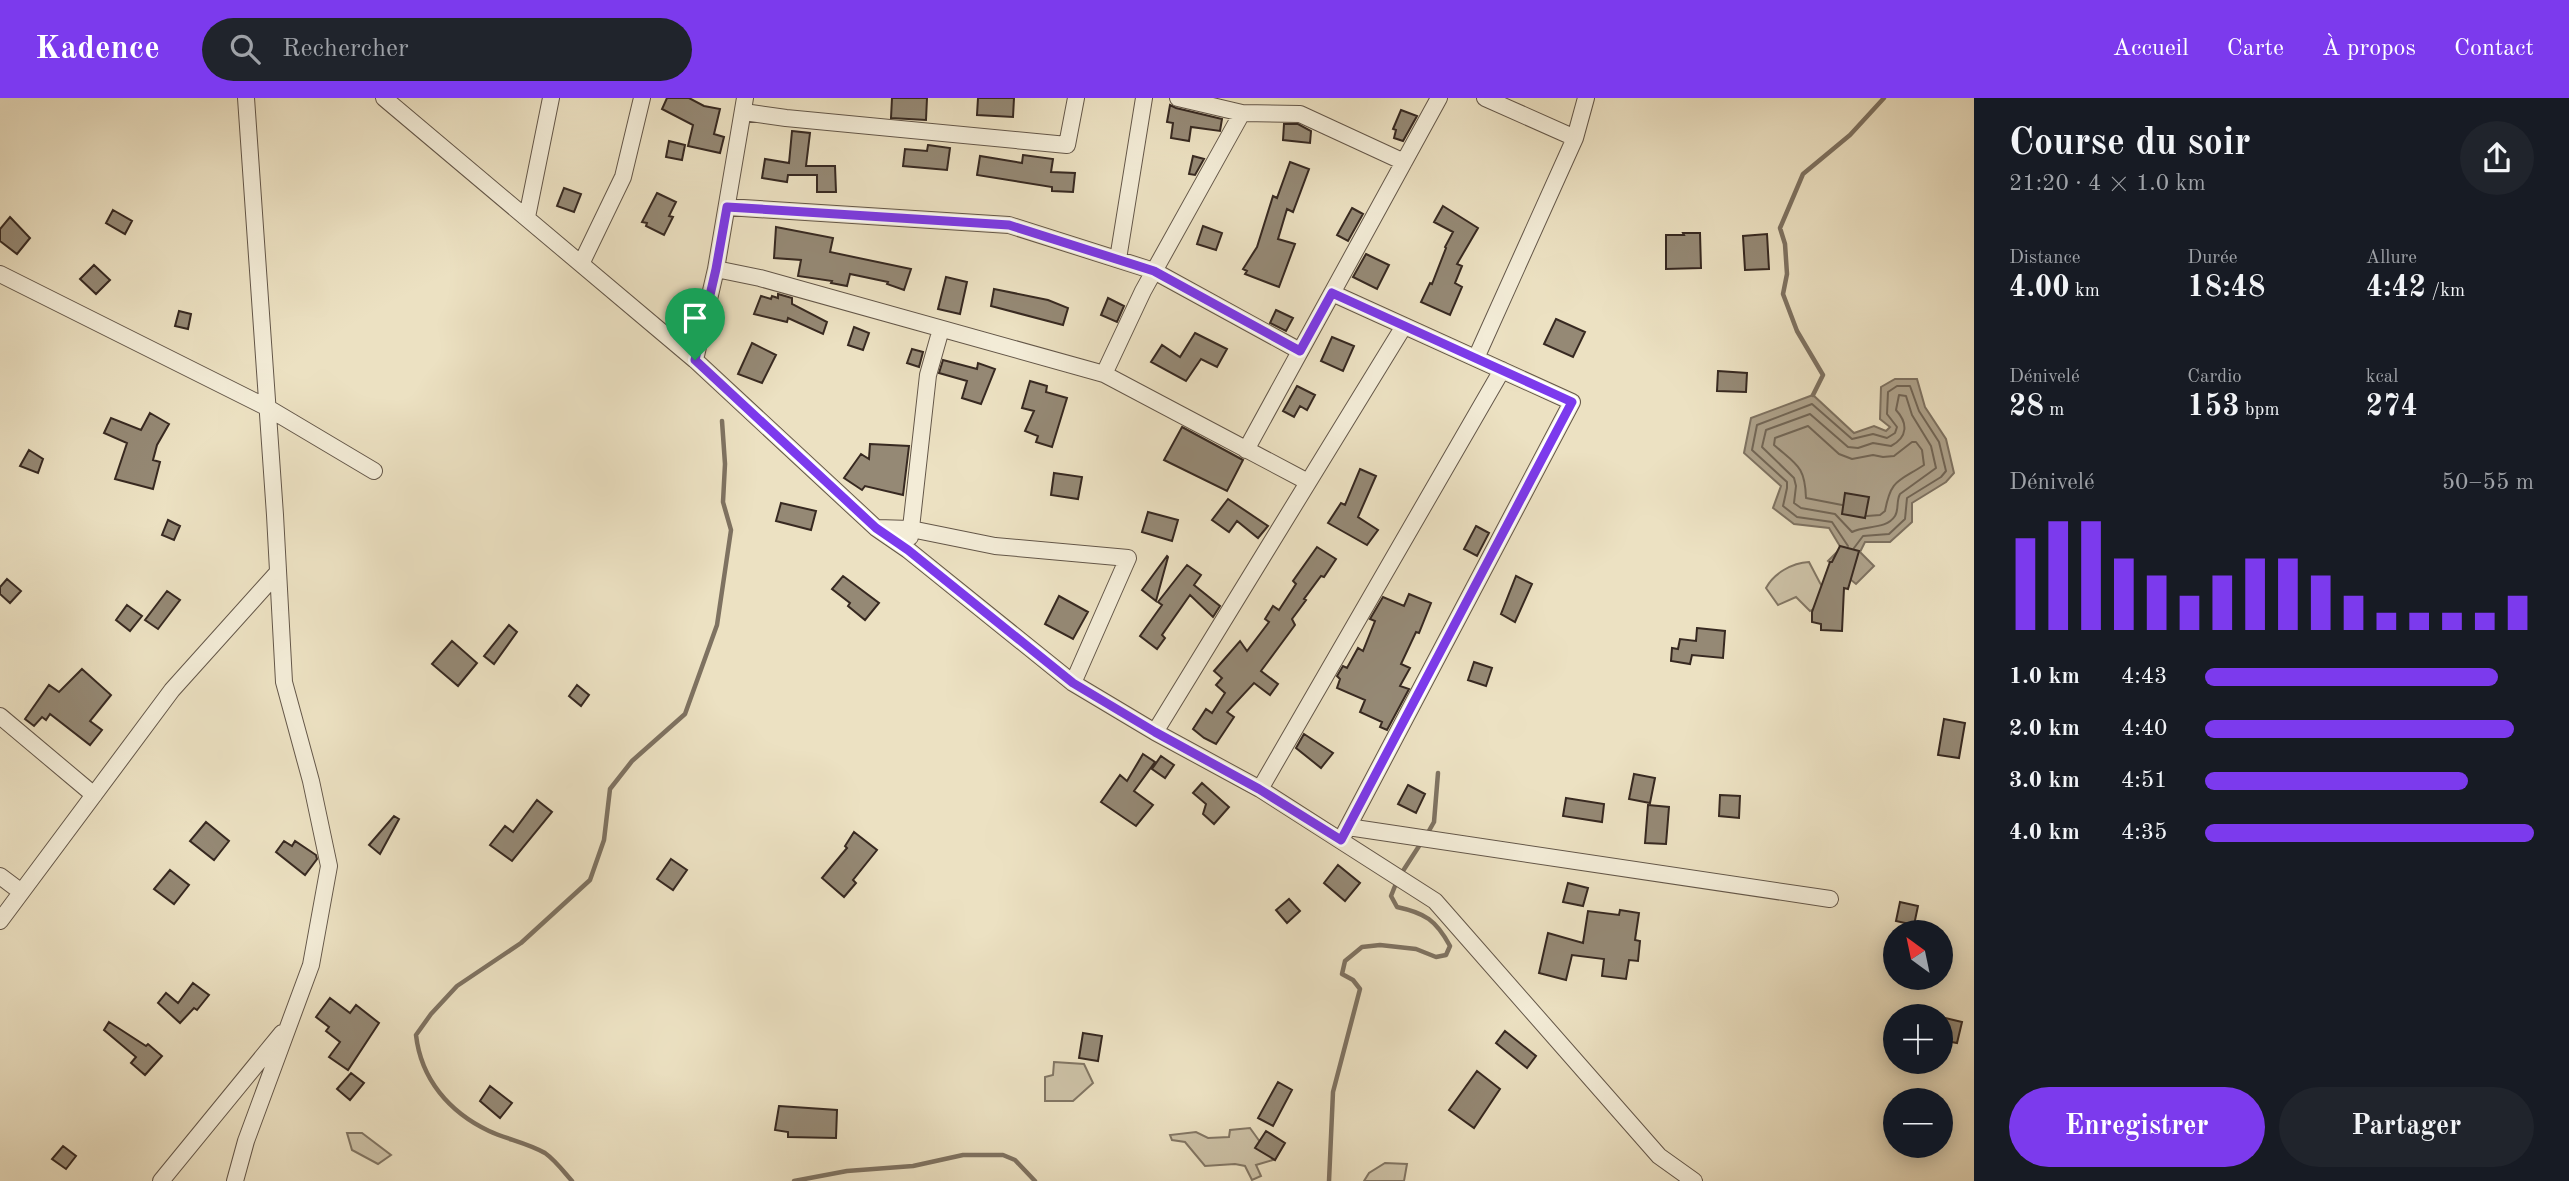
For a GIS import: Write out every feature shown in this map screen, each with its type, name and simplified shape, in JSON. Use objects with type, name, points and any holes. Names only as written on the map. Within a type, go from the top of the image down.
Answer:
[{"type":"street","points":[[235,1181],[246,1141],[312,965],[329,866],[311,781],[284,681],[246,98]]},
{"type":"street","points":[[384,98],[582,262],[695,360],[876,528],[908,550],[1073,683],[1155,732],[1345,833],[1434,901],[1659,1156],[1694,1181]]},
{"type":"street","points":[[527,217],[551,98]]},
{"type":"street","points":[[582,262],[623,177],[642,98]]},
{"type":"street","points":[[695,360],[716,269],[744,105],[786,118],[1067,145],[1076,98]]},
{"type":"street","points":[[1118,259],[1144,98]]},
{"type":"street","points":[[1178,98],[1242,113],[1300,114],[1404,162]]},
{"type":"street","points":[[1246,450],[1439,98]]},
{"type":"street","points":[[1485,98],[1575,138]]},
{"type":"street","points":[[1476,358],[1575,138],[1586,98]]},
{"type":"street","points":[[1104,374],[1154,271],[1242,113]]},
{"type":"street","points":[[727,207],[1009,225],[1154,271],[1300,351]]},
{"type":"street","points":[[716,269],[760,278],[1104,374],[1308,482]]},
{"type":"street","points":[[0,274],[268,408],[374,471]]},
{"type":"street","points":[[1332,293],[1572,402],[1345,833]]},
{"type":"street","points":[[1155,732],[1404,326]]},
{"type":"street","points":[[908,550],[928,375],[941,329]]},
{"type":"street","points":[[1259,789],[1502,370]]},
{"type":"street","points":[[876,528],[911,529],[995,546],[1128,558],[1073,683]]},
{"type":"street","points":[[0,921],[172,690],[278,572]]},
{"type":"street","points":[[0,716],[94,795]]},
{"type":"street","points":[[1345,833],[1830,899]]},
{"type":"street","points":[[0,876],[20,891]]},
{"type":"street","points":[[161,1181],[290,1023]]},
{"type":"shaded area","points":[[1809,562],[1831,599],[1810,611],[1796,597],[1778,605],[1766,588],[1769,583],[1784,570]]},
{"type":"shaded area","points":[[1054,1062],[1084,1064],[1093,1083],[1073,1101],[1045,1101],[1045,1077],[1053,1075]]},
{"type":"shaded area","points":[[1250,1128],[1273,1160],[1256,1165],[1261,1176],[1252,1180],[1245,1166],[1205,1166],[1185,1142],[1172,1140],[1170,1135],[1196,1132],[1208,1138],[1229,1137],[1230,1130]]},
{"type":"shaded area","points":[[347,1133],[362,1133],[391,1155],[378,1164],[352,1150]]},
{"type":"shaded area","points":[[1385,1163],[1407,1164],[1404,1181],[1364,1181],[1369,1173]]},
{"type":"water","points":[[1895,379],[1917,379],[1925,407],[1946,439],[1954,473],[1946,482],[1912,503],[1912,522],[1890,542],[1865,542],[1860,552],[1874,566],[1856,584],[1828,561],[1841,548],[1829,528],[1794,524],[1773,508],[1781,486],[1744,453],[1751,418],[1813,395],[1854,433],[1874,426],[1886,431],[1890,427],[1880,419],[1881,387]]},
{"type":"building","points":[[667,98],[689,98],[704,106],[720,109],[714,134],[724,137],[720,153],[688,146],[693,125],[662,109]]},
{"type":"building","points":[[892,98],[927,98],[926,120],[891,118]]},
{"type":"building","points":[[978,98],[1014,98],[1013,117],[977,115]]},
{"type":"building","points":[[1170,105],[1222,119],[1220,131],[1191,127],[1189,141],[1171,138],[1173,123],[1167,122]]},
{"type":"building","points":[[1401,110],[1417,116],[1403,141],[1394,138],[1396,130],[1393,129]]},
{"type":"building","points":[[1284,124],[1298,124],[1311,131],[1310,143],[1283,140]]},
{"type":"building","points":[[792,131],[810,133],[806,166],[835,166],[836,192],[817,192],[817,175],[788,175],[787,182],[762,178],[765,159],[789,163]]},
{"type":"building","points":[[669,141],[685,145],[682,160],[666,157]]},
{"type":"building","points":[[928,145],[950,148],[947,170],[903,166],[905,149],[927,151]]},
{"type":"building","points":[[1023,155],[1053,159],[1051,172],[1075,173],[1073,192],[1052,191],[1052,187],[977,175],[980,156],[1022,163]]},
{"type":"building","points":[[1193,156],[1204,159],[1195,175],[1189,174]]},
{"type":"building","points":[[1290,162],[1309,169],[1293,212],[1287,209],[1278,239],[1295,244],[1279,287],[1245,274],[1247,271],[1243,269],[1257,247],[1273,196],[1277,198]]},
{"type":"building","points":[[564,188],[581,194],[574,212],[557,206]]},
{"type":"building","points":[[657,193],[676,202],[669,216],[673,217],[664,235],[642,222]]},
{"type":"building","points":[[1443,206],[1478,228],[1457,264],[1462,266],[1455,283],[1462,287],[1450,315],[1421,302],[1430,283],[1432,284],[1453,232],[1434,222]]},
{"type":"building","points":[[1352,208],[1363,214],[1348,241],[1337,235]]},
{"type":"building","points":[[113,210],[132,221],[125,234],[106,223]]},
{"type":"building","points":[[10,217],[30,238],[17,254],[0,241],[0,229]]},
{"type":"building","points":[[1203,226],[1222,233],[1216,250],[1197,244]]},
{"type":"building","points":[[776,227],[833,238],[830,252],[911,269],[904,290],[887,284],[888,282],[850,274],[847,286],[798,276],[801,260],[774,258]]},
{"type":"building","points":[[1683,233],[1700,233],[1701,268],[1666,269],[1666,235],[1684,235]]},
{"type":"building","points":[[1767,234],[1769,269],[1745,270],[1743,236]]},
{"type":"building","points":[[1366,254],[1389,265],[1377,289],[1353,277]]},
{"type":"building","points":[[94,265],[110,280],[96,294],[80,279]]},
{"type":"building","points":[[946,277],[967,282],[960,314],[938,309]]},
{"type":"building","points":[[994,289],[1048,300],[1068,308],[1063,325],[991,306]]},
{"type":"building","points":[[778,294],[792,298],[792,304],[827,322],[823,334],[788,318],[787,322],[754,314],[761,296],[771,299],[772,296],[778,298]]},
{"type":"building","points":[[1108,298],[1124,306],[1117,322],[1101,315]]},
{"type":"building","points":[[1276,310],[1293,318],[1286,331],[1270,323]]},
{"type":"building","points":[[179,311],[191,314],[188,329],[175,326]]},
{"type":"building","points":[[1556,319],[1585,332],[1573,357],[1544,344]]},
{"type":"building","points":[[854,327],[869,333],[863,350],[848,345]]},
{"type":"building","points":[[1195,333],[1227,349],[1217,367],[1201,359],[1186,381],[1151,362],[1162,345],[1180,357]]},
{"type":"building","points":[[1332,337],[1354,346],[1343,371],[1321,361]]},
{"type":"building","points":[[752,343],[776,355],[762,383],[738,374]]},
{"type":"building","points":[[912,349],[923,352],[919,367],[907,363]]},
{"type":"building","points":[[943,360],[977,369],[978,363],[995,369],[981,404],[962,398],[967,381],[939,373]]},
{"type":"building","points":[[1718,371],[1747,373],[1746,392],[1717,391]]},
{"type":"building","points":[[1030,381],[1047,386],[1046,392],[1067,398],[1052,447],[1036,442],[1038,436],[1025,431],[1034,411],[1022,408]]},
{"type":"building","points":[[1297,386],[1315,395],[1307,410],[1300,406],[1294,417],[1283,411]]},
{"type":"building","points":[[150,413],[169,424],[157,445],[153,460],[160,462],[153,489],[115,479],[127,443],[104,433],[111,418],[141,430]]},
{"type":"building","points":[[1182,427],[1243,460],[1227,491],[1164,460]]},
{"type":"building","points":[[870,444],[909,446],[903,495],[865,486],[862,490],[844,478],[861,454],[869,459]]},
{"type":"building","points":[[29,450],[43,459],[38,473],[20,466]]},
{"type":"building","points":[[1360,469],[1376,476],[1358,517],[1378,530],[1367,545],[1328,523],[1341,503],[1345,505]]},
{"type":"building","points":[[1054,473],[1082,477],[1078,499],[1051,495]]},
{"type":"building","points":[[1845,493],[1869,497],[1865,518],[1842,514]]},
{"type":"building","points":[[1228,499],[1268,526],[1258,538],[1237,521],[1229,532],[1212,520]]},
{"type":"building","points":[[781,503],[816,511],[811,530],[776,521]]},
{"type":"building","points":[[1148,512],[1178,520],[1172,541],[1142,532]]},
{"type":"building","points":[[168,520],[180,526],[174,540],[162,535]]},
{"type":"building","points":[[1476,526],[1489,533],[1477,556],[1464,549]]},
{"type":"building","points":[[1840,546],[1859,551],[1848,589],[1844,588],[1842,631],[1821,630],[1821,624],[1812,622],[1812,612],[1830,562]]},
{"type":"building","points":[[1317,547],[1336,559],[1304,599],[1306,600],[1292,619],[1295,625],[1261,671],[1278,684],[1270,695],[1254,683],[1227,712],[1234,717],[1216,744],[1204,738],[1193,729],[1206,709],[1212,713],[1225,693],[1216,685],[1222,678],[1214,671],[1240,641],[1247,651],[1269,622],[1265,619],[1273,606],[1279,610],[1296,584],[1293,581]]},
{"type":"building","points":[[1168,557],[1156,601],[1142,590]]},
{"type":"building","points":[[1187,565],[1201,575],[1194,585],[1220,606],[1213,617],[1190,595],[1162,635],[1165,638],[1157,649],[1140,636],[1162,605],[1158,602]]},
{"type":"building","points":[[843,576],[879,603],[865,620],[848,606],[850,603],[832,589]]},
{"type":"building","points":[[1516,576],[1532,584],[1515,622],[1501,614]]},
{"type":"building","points":[[7,579],[21,591],[10,603],[0,594],[0,587]]},
{"type":"building","points":[[167,591],[180,600],[158,629],[145,620]]},
{"type":"building","points":[[1409,594],[1431,603],[1419,633],[1416,632],[1401,664],[1410,668],[1400,686],[1409,689],[1387,730],[1380,727],[1382,722],[1360,712],[1365,700],[1337,688],[1340,679],[1337,676],[1343,666],[1347,668],[1358,648],[1363,651],[1375,621],[1370,619],[1383,597],[1404,606]]},
{"type":"building","points":[[1059,596],[1088,612],[1073,639],[1045,624]]},
{"type":"building","points":[[127,605],[142,616],[130,631],[116,620]]},
{"type":"building","points":[[509,625],[517,632],[494,664],[484,656]]},
{"type":"building","points":[[1697,628],[1725,631],[1723,658],[1692,655],[1690,664],[1671,661],[1672,648],[1678,649],[1680,639],[1696,641]]},
{"type":"building","points":[[452,641],[477,663],[458,686],[432,664]]},
{"type":"building","points":[[1474,662],[1492,668],[1486,686],[1468,680]]},
{"type":"building","points":[[82,669],[111,695],[90,721],[102,730],[90,745],[50,714],[46,720],[42,717],[34,726],[25,719],[49,685],[59,692]]},
{"type":"building","points":[[577,685],[589,695],[581,706],[569,696]]},
{"type":"building","points":[[1944,719],[1965,723],[1959,758],[1938,755]]},
{"type":"building","points":[[1304,734],[1333,753],[1321,768],[1296,748]]},
{"type":"building","points":[[1143,754],[1155,762],[1134,791],[1153,805],[1136,826],[1101,802],[1120,775],[1127,781]]},
{"type":"building","points":[[1161,756],[1174,765],[1165,778],[1152,769]]},
{"type":"building","points":[[1634,774],[1655,778],[1650,803],[1629,799]]},
{"type":"building","points":[[1202,783],[1229,807],[1214,824],[1203,814],[1206,804],[1193,793]]},
{"type":"building","points":[[1408,785],[1425,794],[1416,813],[1398,804]]},
{"type":"building","points":[[1720,795],[1740,796],[1739,818],[1719,816]]},
{"type":"building","points":[[1566,798],[1604,804],[1602,822],[1563,816]]},
{"type":"building","points":[[537,800],[552,812],[512,861],[490,845],[505,826],[513,832]]},
{"type":"building","points":[[1648,805],[1669,807],[1666,844],[1645,843]]},
{"type":"building","points":[[394,816],[399,819],[380,854],[369,845]]},
{"type":"building","points":[[206,822],[229,841],[214,860],[190,841]]},
{"type":"building","points":[[854,832],[877,850],[853,880],[856,883],[844,897],[822,878],[847,848],[845,846]]},
{"type":"building","points":[[284,841],[292,846],[295,841],[316,855],[317,859],[305,875],[276,852]]},
{"type":"building","points":[[671,859],[687,870],[673,890],[657,879]]},
{"type":"building","points":[[1338,865],[1360,883],[1345,901],[1324,883]]},
{"type":"building","points":[[170,870],[189,885],[174,904],[154,889]]},
{"type":"building","points":[[1568,883],[1588,888],[1583,906],[1563,902]]},
{"type":"building","points":[[1289,899],[1300,911],[1287,923],[1276,910]]},
{"type":"building","points":[[1900,902],[1918,906],[1915,920],[1896,920]]},
{"type":"building","points":[[1620,910],[1639,913],[1635,940],[1640,941],[1638,961],[1629,960],[1626,979],[1602,976],[1604,959],[1572,955],[1566,980],[1539,973],[1548,933],[1583,943],[1588,911],[1619,915]]},
{"type":"building","points":[[193,983],[209,995],[197,1010],[194,1008],[180,1023],[158,1003],[166,993],[178,1003]]},
{"type":"building","points":[[330,998],[350,1013],[356,1005],[379,1023],[348,1070],[329,1057],[340,1042],[326,1031],[329,1027],[316,1017]]},
{"type":"building","points":[[1953,1020],[1962,1022],[1957,1043],[1953,1042]]},
{"type":"building","points":[[109,1022],[146,1046],[148,1044],[162,1056],[145,1075],[131,1063],[136,1057],[104,1030]]},
{"type":"building","points":[[1505,1031],[1536,1056],[1527,1068],[1496,1043]]},
{"type":"building","points":[[1083,1033],[1102,1036],[1098,1061],[1079,1058]]},
{"type":"building","points":[[1477,1071],[1500,1089],[1474,1128],[1449,1110]]},
{"type":"building","points":[[351,1073],[364,1083],[350,1100],[337,1089]]},
{"type":"building","points":[[1278,1082],[1292,1090],[1273,1126],[1258,1118]]},
{"type":"building","points":[[490,1086],[512,1103],[500,1118],[480,1101]]},
{"type":"building","points":[[779,1106],[837,1110],[836,1138],[788,1137],[788,1132],[775,1130]]},
{"type":"building","points":[[1266,1131],[1285,1143],[1275,1160],[1255,1148]]},
{"type":"building","points":[[63,1146],[76,1156],[66,1169],[52,1159]]},
{"type":"waterway","points":[[1813,395],[1823,375],[1797,331],[1783,294],[1787,274],[1785,244],[1780,228],[1803,174],[1850,135],[1884,98]]},
{"type":"waterway","points":[[572,1181],[545,1153],[489,1131],[450,1104],[439,1092],[424,1066],[416,1035],[457,986],[521,943],[590,880],[604,840],[610,789],[632,761],[685,714],[717,625],[731,530],[723,502],[725,464],[722,421]]},
{"type":"waterway","points":[[1426,836],[1434,822],[1438,773]]},
{"type":"waterway","points":[[1401,874],[1421,843]]},
{"type":"waterway","points":[[1329,1181],[1333,1092],[1360,989],[1353,980],[1342,974],[1345,961],[1362,947],[1380,945],[1416,949],[1436,957],[1446,955],[1450,946],[1429,919],[1397,907],[1391,896],[1397,881]]},
{"type":"waterway","points":[[794,1181],[847,1171],[913,1166],[963,1155],[1003,1155],[1015,1160],[1035,1181]]},
{"type":"route","points":[[727,207],[1009,225],[1154,271],[1300,351],[1332,293],[1572,402],[1341,840],[1259,789],[1073,683],[908,550],[876,528],[695,360],[727,207]]}]
